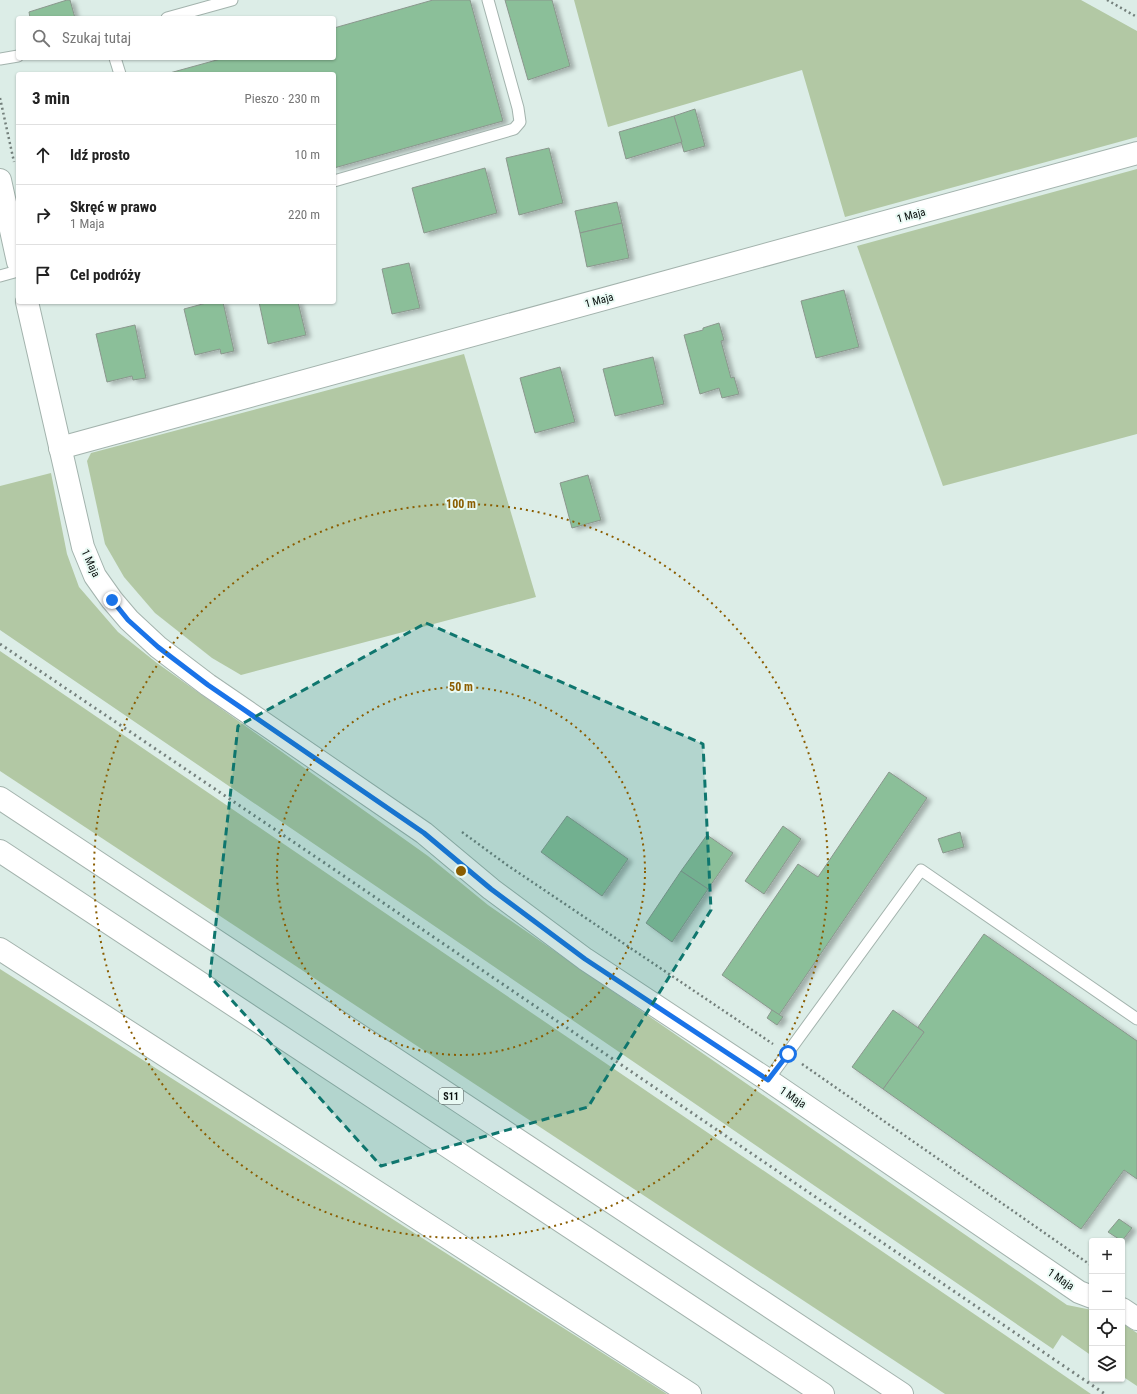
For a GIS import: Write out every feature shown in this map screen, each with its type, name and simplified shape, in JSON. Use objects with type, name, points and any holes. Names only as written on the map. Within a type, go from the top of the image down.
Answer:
[{"type":"main road","name":"1 Maja","points":[[60,448],[1137,153]]},
{"type":"main road","points":[[0,180],[16,253]]},
{"type":"main road","name":"1 Maja","points":[[27,304],[82,547],[95,576],[128,620],[158,647],[208,685],[424,833],[491,889],[585,959],[768,1080],[1079,1292],[1089,1296]]},
{"type":"main road","name":"S11","points":[[0,798],[902,1394]]},
{"type":"main road","points":[[0,851],[823,1394]]},
{"type":"main road","points":[[0,949],[690,1394]]},
{"type":"main road","points":[[1124,1310],[1137,1319]]},
{"type":"lane","points":[[174,16],[232,0]]},
{"type":"lane","points":[[336,180],[514,129],[520,122],[518,108],[488,0]]},
{"type":"lane","points":[[0,60],[16,56]]},
{"type":"lane","points":[[116,60],[119,72]]},
{"type":"lane","points":[[0,276],[16,272]]},
{"type":"lane","points":[[768,1080],[921,870],[1137,1018]]},
{"type":"path","points":[[1107,0],[1137,17]]},
{"type":"path","points":[[0,98],[15,164]]},
{"type":"path","points":[[457,828],[507,865]]},
{"type":"highlighted area","points":[[426,623],[703,744],[711,910],[588,1107],[381,1166],[210,976],[238,726]]},
{"type":"green space","points":[[574,0],[1081,0],[1137,31],[1137,137],[845,217],[802,70],[608,127]]},
{"type":"green space","points":[[1137,169],[1137,434],[943,486],[857,246]]},
{"type":"green space","points":[[464,354],[536,597],[241,675],[212,658],[155,613],[124,577],[105,544],[87,461],[91,453]]},
{"type":"green space","points":[[51,473],[67,554],[79,587],[118,632],[157,663],[428,856],[488,905],[1067,1305],[1089,1309],[1089,1354],[1062,1335],[1053,1349],[0,630],[0,486]]},
{"type":"green space","points":[[0,651],[1091,1394],[945,1394],[0,771]]},
{"type":"green space","points":[[0,969],[667,1394],[0,1394]]},
{"type":"green space","points":[[1125,1325],[1137,1333],[1137,1386],[1125,1378]]},
{"type":"building","points":[[70,0],[74,16],[30,16],[29,12]]},
{"type":"building","points":[[433,0],[470,0],[503,121],[336,167],[336,72],[173,72],[217,60],[336,60],[336,27]]},
{"type":"building","points":[[505,0],[552,0],[570,66],[528,80]]},
{"type":"building","points":[[695,109],[705,146],[684,152],[674,116]]},
{"type":"building","points":[[674,116],[682,142],[626,159],[619,132]]},
{"type":"building","points":[[549,148],[563,203],[519,215],[506,158]]},
{"type":"building","points":[[485,168],[497,213],[424,233],[412,188]]},
{"type":"building","points":[[617,202],[622,223],[580,233],[575,211]]},
{"type":"building","points":[[622,223],[629,258],[587,267],[580,233]]},
{"type":"building","points":[[409,263],[420,308],[392,314],[382,269]]},
{"type":"building","points":[[844,290],[859,347],[816,358],[801,301]]},
{"type":"building","points":[[203,304],[223,304],[234,351],[221,354],[220,349],[195,355],[184,309]]},
{"type":"building","points":[[259,304],[298,304],[306,335],[268,344]]},
{"type":"building","points":[[719,323],[724,340],[721,341],[731,378],[734,377],[739,394],[722,398],[719,388],[700,394],[684,335],[703,330],[703,328]]},
{"type":"building","points":[[135,325],[146,378],[133,380],[132,376],[107,382],[96,334]]},
{"type":"building","points":[[653,357],[664,404],[615,416],[603,369]]},
{"type":"building","points":[[560,367],[575,422],[535,433],[520,378]]},
{"type":"building","points":[[588,475],[601,520],[572,528],[560,483]]},
{"type":"building","points":[[889,772],[927,798],[779,1015],[722,975],[798,864],[818,877]]},
{"type":"building","points":[[567,816],[628,859],[602,896],[541,852]]},
{"type":"building","points":[[783,826],[801,839],[764,894],[745,881]]},
{"type":"building","points":[[960,832],[964,847],[943,853],[938,839]]},
{"type":"building","points":[[707,835],[733,853],[708,889],[681,871]]},
{"type":"building","points":[[681,871],[708,889],[672,942],[646,923]]},
{"type":"building","points":[[984,934],[1137,1041],[1137,1179],[1124,1170],[1081,1229],[883,1089],[924,1032],[918,1027]]},
{"type":"building","points":[[772,1010],[783,1017],[777,1025],[767,1018]]},
{"type":"building","points":[[893,1010],[924,1032],[883,1089],[852,1067]]},
{"type":"building","points":[[1119,1219],[1132,1228],[1124,1238],[1117,1238],[1108,1232]]},
{"type":"railway","points":[[0,644],[1105,1394]]},
{"type":"route","points":[[112,600],[128,620],[158,647],[208,685],[424,833],[491,889],[585,959],[768,1080],[788,1054]]}]
